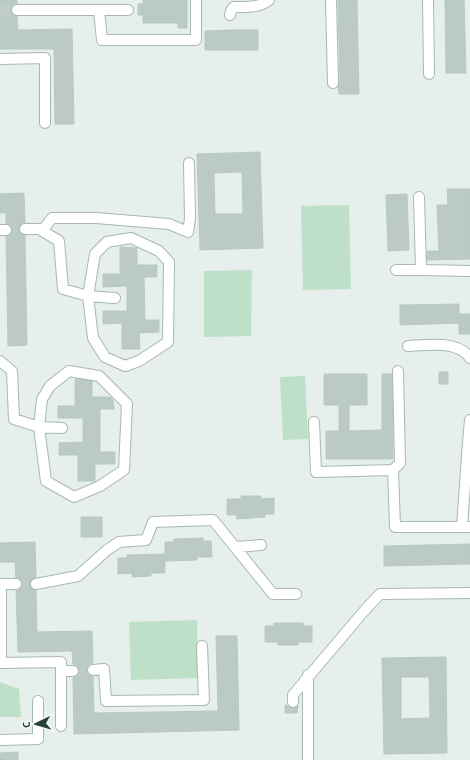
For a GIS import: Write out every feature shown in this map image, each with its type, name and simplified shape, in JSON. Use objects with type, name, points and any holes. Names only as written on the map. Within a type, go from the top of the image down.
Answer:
[{"type":"lane","points":[[99,10],[102,40],[196,40],[196,0]]},
{"type":"lane","points":[[230,15],[232,8],[234,7],[258,6],[269,0]]},
{"type":"lane","points":[[331,0],[333,83]]},
{"type":"lane","points":[[428,0],[429,74]]},
{"type":"lane","points":[[17,10],[128,10]]},
{"type":"lane","points":[[0,59],[45,58],[45,123]]},
{"type":"lane","points":[[43,230],[52,218],[96,218],[169,224],[188,232],[190,219],[189,163]]},
{"type":"lane","points":[[419,197],[421,270]]},
{"type":"lane","points":[[25,229],[43,230],[59,241],[63,289],[88,296],[115,298]]},
{"type":"lane","points":[[130,238],[159,251],[169,262],[168,342],[139,361],[125,366],[105,357],[93,338],[88,296],[95,254],[106,242],[130,238]]},
{"type":"lane","points":[[396,270],[470,271]]},
{"type":"lane","points":[[408,346],[443,345],[457,348],[467,353],[470,358]]},
{"type":"lane","points":[[0,361],[12,371],[14,419],[39,428],[62,428]]},
{"type":"lane","points":[[69,371],[99,376],[126,404],[124,470],[100,486],[74,497],[46,481],[39,428],[42,399],[50,386],[69,371]]},
{"type":"lane","points":[[314,422],[316,472],[393,470],[400,463],[398,371]]},
{"type":"lane","points":[[393,470],[395,527],[466,527],[470,420]]},
{"type":"lane","points":[[36,584],[78,576],[118,542],[146,540],[153,522],[213,520],[274,594],[296,594]]},
{"type":"lane","points":[[236,547],[261,545]]},
{"type":"lane","points":[[16,584],[0,584],[1,663],[61,662],[61,726]]},
{"type":"lane","points":[[293,702],[293,695],[308,675],[380,594],[470,593]]},
{"type":"lane","points":[[93,670],[104,669],[106,701],[204,700],[202,646]]},
{"type":"lane","points":[[61,671],[73,671]]},
{"type":"lane","points":[[308,675],[308,760]]},
{"type":"lane","points":[[0,740],[38,739],[38,701]]},
{"type":"green space","points":[[349,205],[351,289],[303,290],[301,206]]},
{"type":"green space","points":[[252,270],[251,336],[204,337],[204,271]]},
{"type":"green space","points":[[305,376],[308,439],[283,440],[280,377]]},
{"type":"green space","points":[[197,620],[198,678],[131,680],[129,622]]},
{"type":"green space","points":[[0,682],[19,689],[21,717],[0,717]]},
{"type":"building","points":[[0,0],[17,0],[17,4],[12,6],[11,10],[13,15],[17,16],[18,30],[72,29],[74,124],[55,124],[54,49],[0,49]]},
{"type":"building","points":[[143,0],[187,0],[187,28],[178,28],[178,23],[143,23],[143,15],[138,15],[138,4],[143,4]]},
{"type":"building","points":[[338,0],[357,0],[359,94],[339,94]]},
{"type":"building","points":[[445,0],[464,0],[466,73],[446,73]]},
{"type":"building","points":[[258,30],[258,50],[205,50],[205,31]]},
{"type":"building","points":[[260,152],[263,248],[200,250],[197,154]],"holes":[[[242,172],[243,214],[215,214],[214,173]]]},
{"type":"building","points":[[447,189],[470,189],[470,259],[427,260],[427,251],[439,251],[437,205],[448,205]]},
{"type":"building","points":[[24,193],[25,223],[20,225],[19,229],[21,234],[25,235],[27,345],[8,346],[6,236],[11,234],[12,230],[10,225],[6,224],[6,213],[0,213],[0,194]]},
{"type":"building","points":[[407,194],[409,250],[388,251],[386,195]]},
{"type":"building","points":[[120,247],[137,248],[137,265],[157,265],[157,277],[144,277],[145,320],[159,320],[159,332],[139,333],[140,349],[122,349],[122,323],[103,324],[103,311],[127,311],[127,286],[103,287],[103,274],[120,274]]},
{"type":"building","points":[[459,304],[459,314],[470,314],[470,334],[459,334],[459,323],[400,325],[400,305]]},
{"type":"building","points":[[439,372],[448,372],[448,384],[439,384]]},
{"type":"building","points":[[324,374],[367,374],[367,405],[349,405],[349,431],[382,430],[382,374],[392,374],[393,459],[326,459],[326,431],[339,431],[339,405],[324,405]]},
{"type":"building","points":[[75,379],[92,381],[92,397],[110,397],[113,400],[114,409],[100,409],[100,452],[115,452],[115,464],[95,464],[95,481],[78,481],[78,455],[59,455],[59,443],[83,442],[83,418],[58,418],[58,406],[75,406]]},
{"type":"building","points":[[241,496],[261,496],[261,499],[274,498],[274,514],[265,514],[265,517],[237,519],[236,515],[227,515],[227,499],[241,499]]},
{"type":"building","points":[[81,517],[102,517],[102,537],[81,537]]},
{"type":"building","points":[[203,538],[203,541],[211,541],[212,557],[197,557],[197,560],[165,561],[165,542],[174,542],[174,539]]},
{"type":"building","points":[[35,542],[36,577],[31,579],[30,585],[31,589],[36,590],[37,632],[92,631],[93,663],[89,665],[87,670],[88,674],[93,676],[94,713],[218,711],[216,636],[237,636],[239,730],[74,734],[73,678],[78,675],[79,671],[77,666],[73,664],[72,651],[18,652],[16,590],[21,588],[22,584],[20,579],[16,578],[15,562],[0,562],[0,543]]},
{"type":"building","points":[[470,544],[470,564],[384,566],[384,546]]},
{"type":"building","points":[[165,554],[165,573],[151,573],[151,576],[132,577],[132,573],[118,574],[118,558],[127,558],[127,555]]},
{"type":"building","points":[[274,623],[303,623],[303,626],[312,626],[312,642],[298,642],[298,645],[278,645],[278,642],[265,642],[265,626],[274,626]]},
{"type":"building","points":[[446,657],[447,753],[384,754],[382,658]],"holes":[[[401,677],[429,677],[430,718],[401,719]]]},
{"type":"building","points":[[285,705],[293,708],[298,706],[297,713],[285,713]]},
{"type":"building","points":[[18,752],[18,760],[0,760],[0,753]]},
{"type":"tunnel","points":[[0,10],[17,10]]},
{"type":"tunnel","points":[[6,230],[25,229]]},
{"type":"tunnel","points":[[16,584],[36,584]]},
{"type":"tunnel","points":[[73,671],[93,670]]}]
